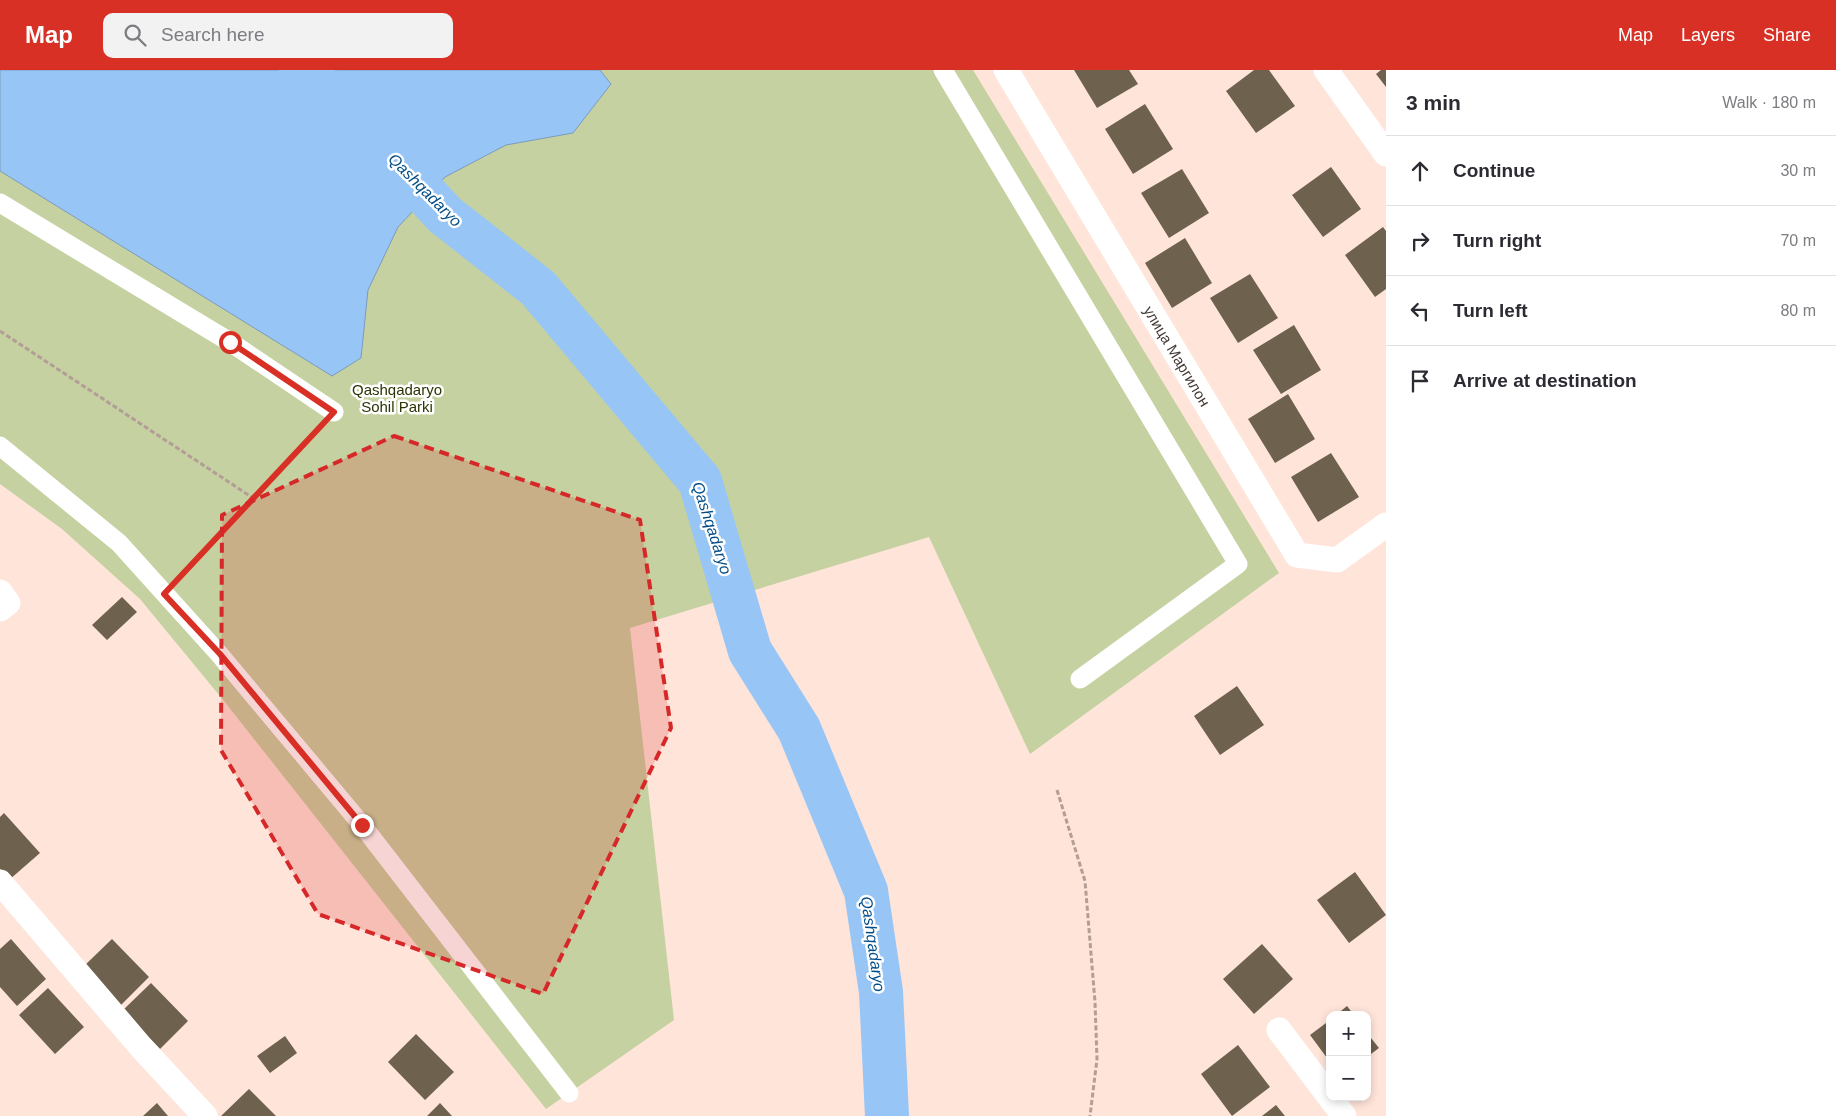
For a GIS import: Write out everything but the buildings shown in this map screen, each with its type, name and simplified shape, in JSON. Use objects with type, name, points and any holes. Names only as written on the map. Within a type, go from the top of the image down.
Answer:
[{"type":"street","points":[[943,70],[1238,564],[1080,679]]},
{"type":"street","name":"улица Маргилон","points":[[1006,70],[1296,555],[1337,560],[1386,525]]},
{"type":"street","points":[[1326,70],[1386,154]]},
{"type":"street","points":[[0,203],[230,342],[334,412]]},
{"type":"street","points":[[0,446],[119,543],[220,654],[362,825],[569,1093]]},
{"type":"street","points":[[0,592],[8,603],[0,609]]},
{"type":"street","points":[[0,882],[135,1039],[205,1116]]},
{"type":"street","points":[[1279,1030],[1344,1116]]},
{"type":"path","points":[[0,331],[253,498]]},
{"type":"path","points":[[164,594],[334,412]]},
{"type":"path","points":[[1057,790],[1085,881],[1095,1002],[1097,1059],[1090,1116]]},
{"type":"highlighted area","points":[[394,436],[640,520],[671,728],[543,994],[318,914],[221,750],[222,515]]},
{"type":"green space","name":"Qashqadaryo Sohil Parki","points":[[0,70],[973,70],[1279,573],[1030,754],[929,537],[630,628],[674,1020],[546,1109],[224,701],[140,599],[62,529],[0,484]]},
{"type":"water","points":[[0,70],[600,70],[611,84],[573,133],[506,145],[445,177],[398,227],[368,290],[361,358],[332,376],[0,171]]},
{"type":"waterway","name":"Qashqadaryo","points":[[301,70],[347,110],[445,215],[538,288],[700,481],[750,651],[799,729],[866,891],[881,992],[887,1116]]},
{"type":"route","points":[[230,342],[334,412],[164,594],[220,654],[362,825]]}]
